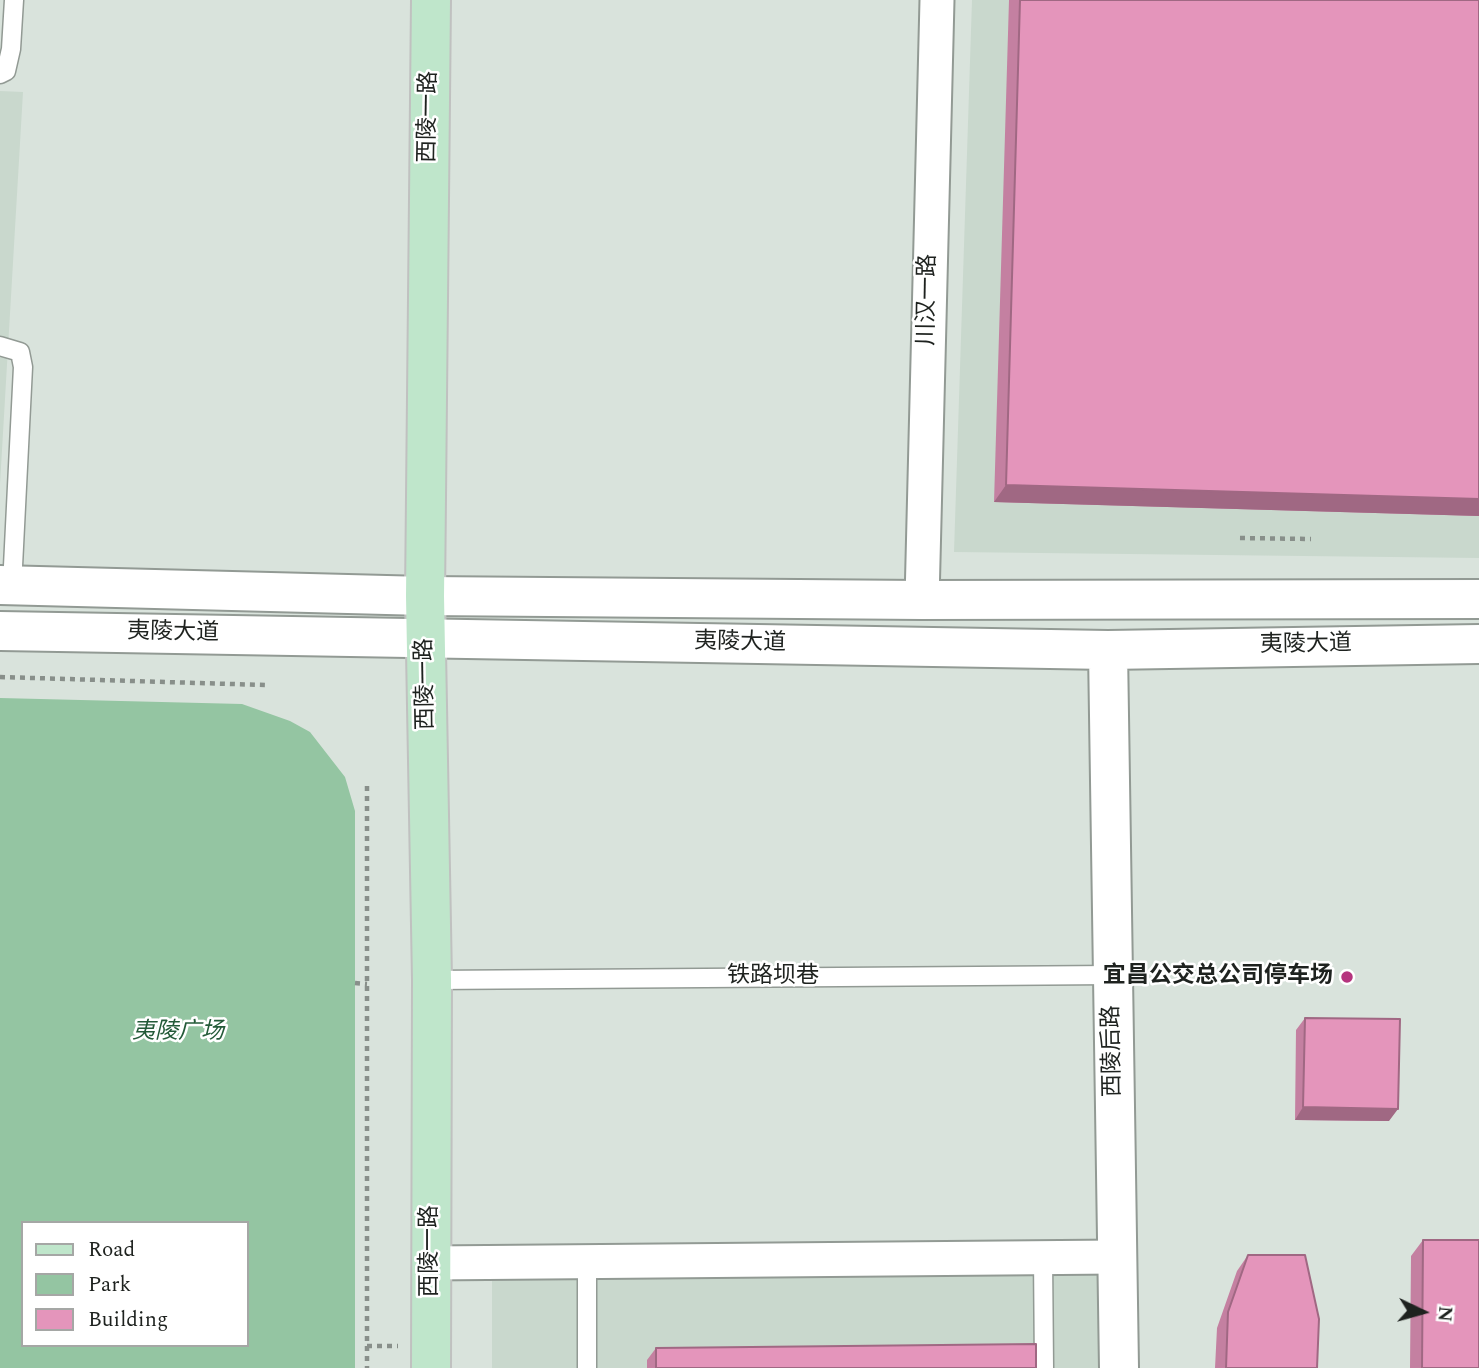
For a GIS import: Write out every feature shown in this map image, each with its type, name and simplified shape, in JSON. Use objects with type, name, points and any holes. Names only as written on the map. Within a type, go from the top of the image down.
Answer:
[{"type":"main road","name":"西陵一路","points":[[408,0],[415,596],[415,1361]]},
{"type":"main road","name":"西陵一路","points":[[415,596],[431,0]]},
{"type":"main road","name":"夷陵大道","points":[[6,585],[415,596],[922,600],[1479,599]]},
{"type":"main road","name":"夷陵大道","points":[[0,631],[1108,650],[1479,644]]},
{"type":"main road","name":"西陵一路","points":[[415,639],[432,980],[430,1263],[415,1361]]},
{"type":"main road","name":"西陵后路","points":[[1108,650],[1119,1368]]},
{"type":"street","name":"川汉一路","points":[[922,600],[937,0]]},
{"type":"street","points":[[430,1263],[1117,1257]]},
{"type":"lane","points":[[0,74],[6,71],[11,49],[14,0]]},
{"type":"lane","points":[[0,346],[20,352],[23,367],[6,585]]},
{"type":"lane","name":"铁路坝巷","points":[[432,980],[1113,975]]},
{"type":"lane","points":[[1043,1257],[1044,1368]]},
{"type":"lane","points":[[587,1261],[587,1368]]},
{"type":"path","points":[[1240,538],[1311,539]]},
{"type":"path","points":[[0,677],[265,685]]},
{"type":"path","points":[[367,786],[367,1368]]},
{"type":"path","points":[[355,984],[367,984]]},
{"type":"path","points":[[367,1346],[415,1361]]},
{"type":"shaded area","points":[[972,0],[1479,0],[1479,558],[954,552]]},
{"type":"shaded area","points":[[0,91],[23,92],[0,484]]},
{"type":"shaded area","points":[[1099,1272],[1099,1368],[492,1368],[492,1278]]},
{"type":"green space","name":"夷陵广场","points":[[0,698],[242,704],[290,721],[310,732],[345,777],[355,811],[355,1368],[0,1368]]},
{"type":"building","points":[[1020,0],[1479,0],[1479,499],[1006,485]]},
{"type":"building","points":[[1305,1018],[1400,1019],[1398,1109],[1303,1107]]},
{"type":"building","points":[[1423,1240],[1479,1240],[1479,1368],[1422,1368]]},
{"type":"building","points":[[1248,1255],[1305,1255],[1319,1319],[1317,1368],[1226,1368],[1228,1312]]},
{"type":"building","points":[[1036,1344],[1036,1368],[656,1368],[656,1348]]},
{"type":"place","name":"宜昌公交总公司停车场","points":[[1347,977]]}]
